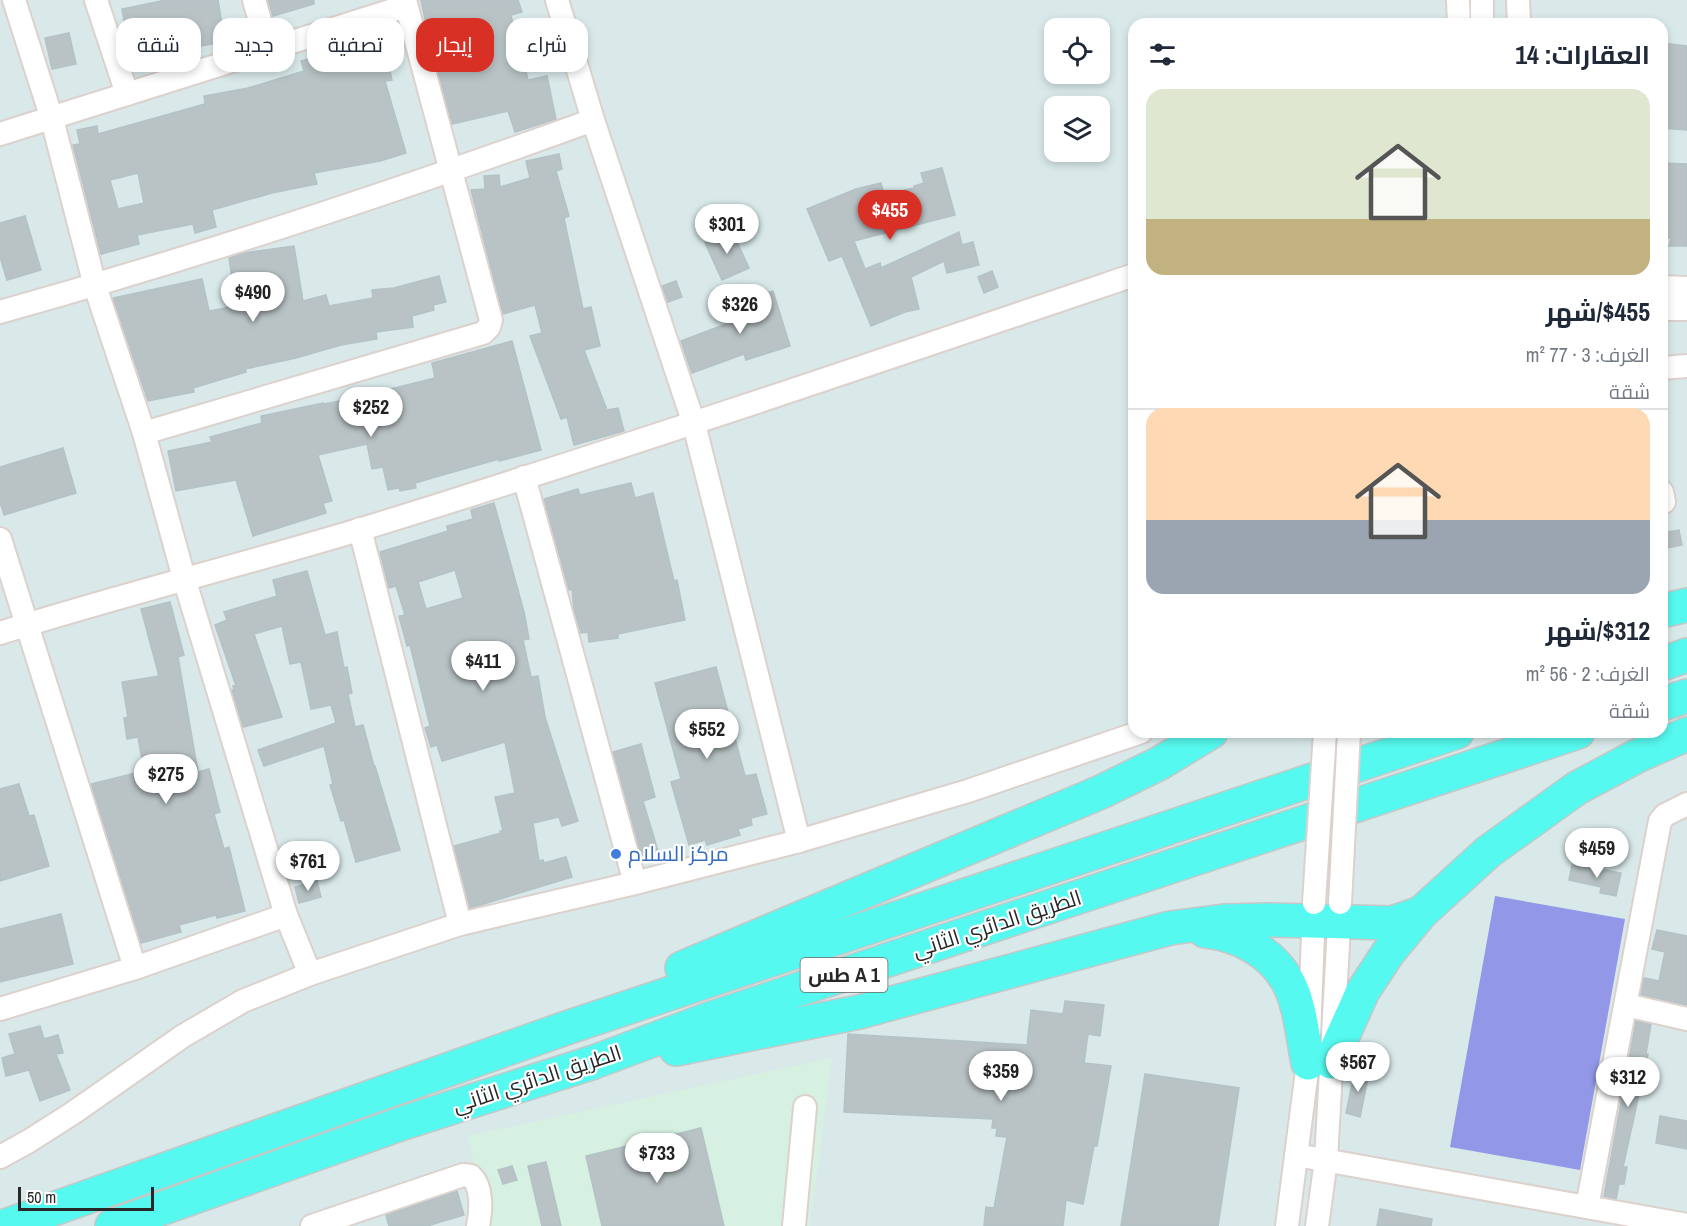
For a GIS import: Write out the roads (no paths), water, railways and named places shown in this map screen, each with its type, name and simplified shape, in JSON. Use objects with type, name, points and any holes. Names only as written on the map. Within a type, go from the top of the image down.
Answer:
[{"type":"highway","points":[[1668,610],[1687,605]]},
{"type":"highway","points":[[1668,662],[1687,656]]},
{"type":"highway","points":[[1668,702],[1687,696]]},
{"type":"highway","points":[[1320,1063],[1388,953],[1421,913],[1488,852],[1577,788],[1636,756],[1687,734]]},
{"type":"highway","points":[[569,1028],[658,977],[1101,792],[1160,763],[1201,738]]},
{"type":"highway","name":"الطريق الدائري الثاني","points":[[5,1226],[569,1028],[1439,738]]},
{"type":"highway","name":"الطريق الدائري الثاني","points":[[112,1226],[403,1123],[594,1062],[709,1019],[1560,738]]},
{"type":"highway","points":[[594,1062],[644,1055],[859,1012],[1170,928],[1327,912],[1392,923],[1421,913]]},
{"type":"highway","points":[[1170,928],[1215,932],[1243,941],[1271,959],[1289,983],[1296,1008],[1320,1063]]},
{"type":"street","points":[[14,0],[52,119],[95,286],[144,434],[184,578],[286,915],[310,974]]},
{"type":"street","points":[[96,0],[127,94]]},
{"type":"street","points":[[254,0],[259,18]]},
{"type":"street","points":[[557,0],[593,120],[694,424],[799,841]]},
{"type":"street","points":[[1458,0],[1459,18]]},
{"type":"street","points":[[1482,0],[1482,18]]},
{"type":"street","points":[[1518,0],[1519,18]]},
{"type":"street","points":[[144,434],[483,333],[489,327],[491,320],[406,3],[295,39]]},
{"type":"street","points":[[0,134],[213,66]]},
{"type":"street","points":[[0,312],[95,286],[452,171],[593,120]]},
{"type":"street","points":[[0,633],[360,529],[694,424],[1128,277]]},
{"type":"street","points":[[1668,287],[1687,288]]},
{"type":"street","points":[[1668,309],[1687,309]]},
{"type":"street","points":[[1668,368],[1687,366]]},
{"type":"street","points":[[524,477],[635,883]]},
{"type":"street","points":[[360,529],[460,924]]},
{"type":"street","points":[[0,539],[135,968]]},
{"type":"street","points":[[0,1157],[73,1113],[183,1036],[243,1001],[310,974],[460,924],[799,841],[968,791],[1128,737]]},
{"type":"street","points":[[1317,1226],[1326,1160],[1320,1063],[1327,912],[1325,738]]},
{"type":"street","points":[[1327,912],[1347,738]]},
{"type":"street","points":[[1587,1207],[1660,821],[1665,815],[1687,804]]},
{"type":"street","points":[[0,1009],[135,968],[286,915]]},
{"type":"street","points":[[1626,1005],[1687,1019]]},
{"type":"street","points":[[1287,1226],[1296,1155],[1320,1063]]},
{"type":"street","points":[[794,1226],[805,1107]]},
{"type":"street","points":[[1296,1155],[1687,1225]]},
{"type":"street","points":[[312,1226],[463,1175],[471,1176],[476,1180],[480,1206],[478,1226]]},
{"type":"place","name":"مركز السلام","points":[[616,854]]}]
